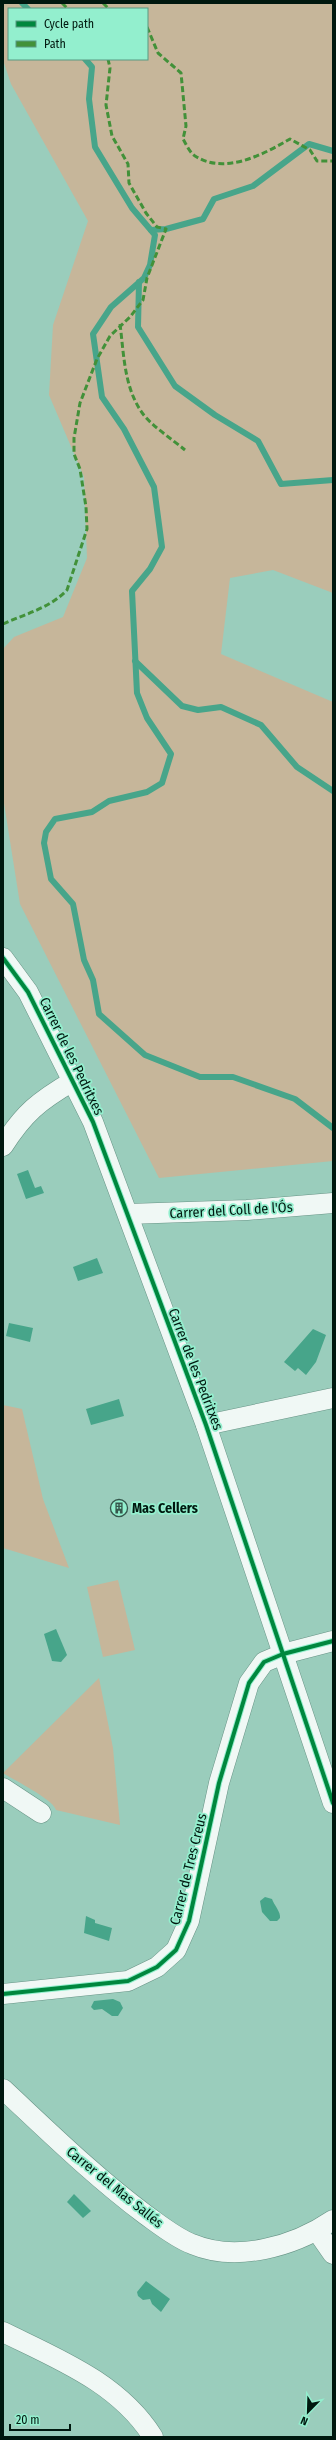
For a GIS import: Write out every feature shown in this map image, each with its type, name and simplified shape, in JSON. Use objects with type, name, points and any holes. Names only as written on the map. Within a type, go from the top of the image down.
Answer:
[{"type":"street","name":"Carrer de les Pedritxes","points":[[3,958],[28,992],[93,1122],[206,1425],[333,1803]]},
{"type":"street","points":[[3,1146],[28,1111],[47,1096],[73,1081]]},
{"type":"street","name":"Carrer del Coll de l'Ós","points":[[128,1214],[247,1210],[333,1203]]},
{"type":"street","points":[[206,1425],[333,1398]]},
{"type":"street","name":"Carrer de Tres Creus","points":[[3,1994],[128,1981],[157,1967],[176,1950],[189,1921],[220,1783],[249,1682],[264,1662],[283,1654],[333,1641]]},
{"type":"street","points":[[3,1788],[41,1813]]},
{"type":"street","name":"Carrer del Mas Sallés","points":[[3,2089],[124,2198],[168,2230],[192,2245],[244,2252],[290,2243],[325,2226]]},
{"type":"street","points":[[325,2226],[333,2254]]},
{"type":"street","points":[[3,2332],[64,2361],[86,2374],[118,2397],[146,2426],[153,2437]]},
{"type":"shaded area","points":[[3,3],[333,3],[333,593],[273,570],[230,578],[221,654],[333,702],[333,1161],[159,1178],[20,904],[3,797],[3,649],[14,637],[63,617],[87,558],[84,477],[49,395],[53,325],[88,221],[11,84],[3,60]]},
{"type":"shaded area","points":[[28,1170],[35,1188],[41,1186],[44,1193],[26,1199],[17,1174]]},
{"type":"shaded area","points":[[97,1258],[103,1273],[78,1281],[73,1267]]},
{"type":"shaded area","points":[[9,1323],[33,1328],[30,1342],[6,1336]]},
{"type":"shaded area","points":[[313,1329],[326,1335],[316,1362],[306,1375],[298,1368],[295,1371],[284,1362]]},
{"type":"shaded area","points":[[119,1399],[124,1416],[91,1425],[86,1409]]},
{"type":"shaded area","points":[[3,1405],[22,1409],[43,1499],[69,1568],[3,1548]]},
{"type":"shaded area","points":[[118,1580],[135,1650],[103,1657],[87,1587]]},
{"type":"shaded area","points":[[56,1629],[67,1655],[61,1662],[52,1661],[44,1634]]},
{"type":"shaded area","points":[[99,1678],[113,1748],[120,1825],[56,1810],[54,1806],[33,1790],[3,1773]]},
{"type":"shaded area","points":[[265,1897],[272,1899],[278,1911],[280,1918],[277,1921],[270,1921],[262,1912],[260,1901]]},
{"type":"shaded area","points":[[86,1916],[95,1920],[95,1923],[112,1928],[109,1941],[84,1933]]},
{"type":"shaded area","points":[[113,1999],[120,2002],[123,2008],[118,2016],[112,2016],[102,2009],[94,2010],[91,2007],[94,2001]]},
{"type":"shaded area","points":[[74,2194],[91,2211],[83,2218],[67,2202]]},
{"type":"shaded area","points":[[146,2281],[170,2299],[161,2312],[152,2304],[150,2299],[143,2300],[138,2296],[137,2292]]},
{"type":"waterway","points":[[22,3],[27,8]]},
{"type":"waterway","points":[[86,60],[92,67],[89,99],[95,147],[132,208],[155,235],[150,265],[144,278],[111,307],[93,334],[102,397],[124,429],[154,487],[162,547],[150,569],[132,591],[137,693],[147,718],[171,754],[162,783],[147,792],[109,801],[92,812],[55,819],[46,832],[44,843],[51,879],[73,904],[84,960],[93,980],[99,1014],[145,1055],[200,1077],[233,1077],[295,1099],[333,1128]]},
{"type":"waterway","points":[[151,230],[166,229],[203,219],[214,199],[253,186],[309,144],[333,151]]},
{"type":"waterway","points":[[139,282],[138,327],[175,386],[215,415],[258,441],[281,484],[333,480]]},
{"type":"waterway","points":[[135,661],[182,706],[198,710],[221,707],[261,725],[297,767],[333,791]]},
{"type":"marked path","points":[[62,3],[67,8]]},
{"type":"marked path","points":[[103,3],[108,8]]},
{"type":"marked path","points":[[148,29],[158,53],[181,73],[186,126],[183,139],[193,155],[219,164],[231,163],[243,161],[256,156],[290,139],[310,150],[317,161],[333,161]]},
{"type":"marked path","points":[[3,624],[53,602],[67,590],[87,529],[86,507],[80,469],[74,454],[74,438],[80,403],[97,359],[110,336],[130,317],[143,300],[147,278],[166,229],[157,227],[146,213],[129,183],[128,164],[112,136],[106,105],[110,68],[108,60]]},
{"type":"marked path","points":[[120,324],[128,382],[137,404],[143,414],[152,423],[185,450]]},
{"type":"cycle path","points":[[3,958],[28,992],[93,1122],[206,1425],[333,1803]]},
{"type":"cycle path","points":[[3,1994],[128,1981],[157,1967],[176,1950],[189,1921],[219,1783],[249,1683],[264,1662],[283,1654],[333,1641]]},
{"type":"place","name":"Mas Cellers","points":[[119,1508]]}]
